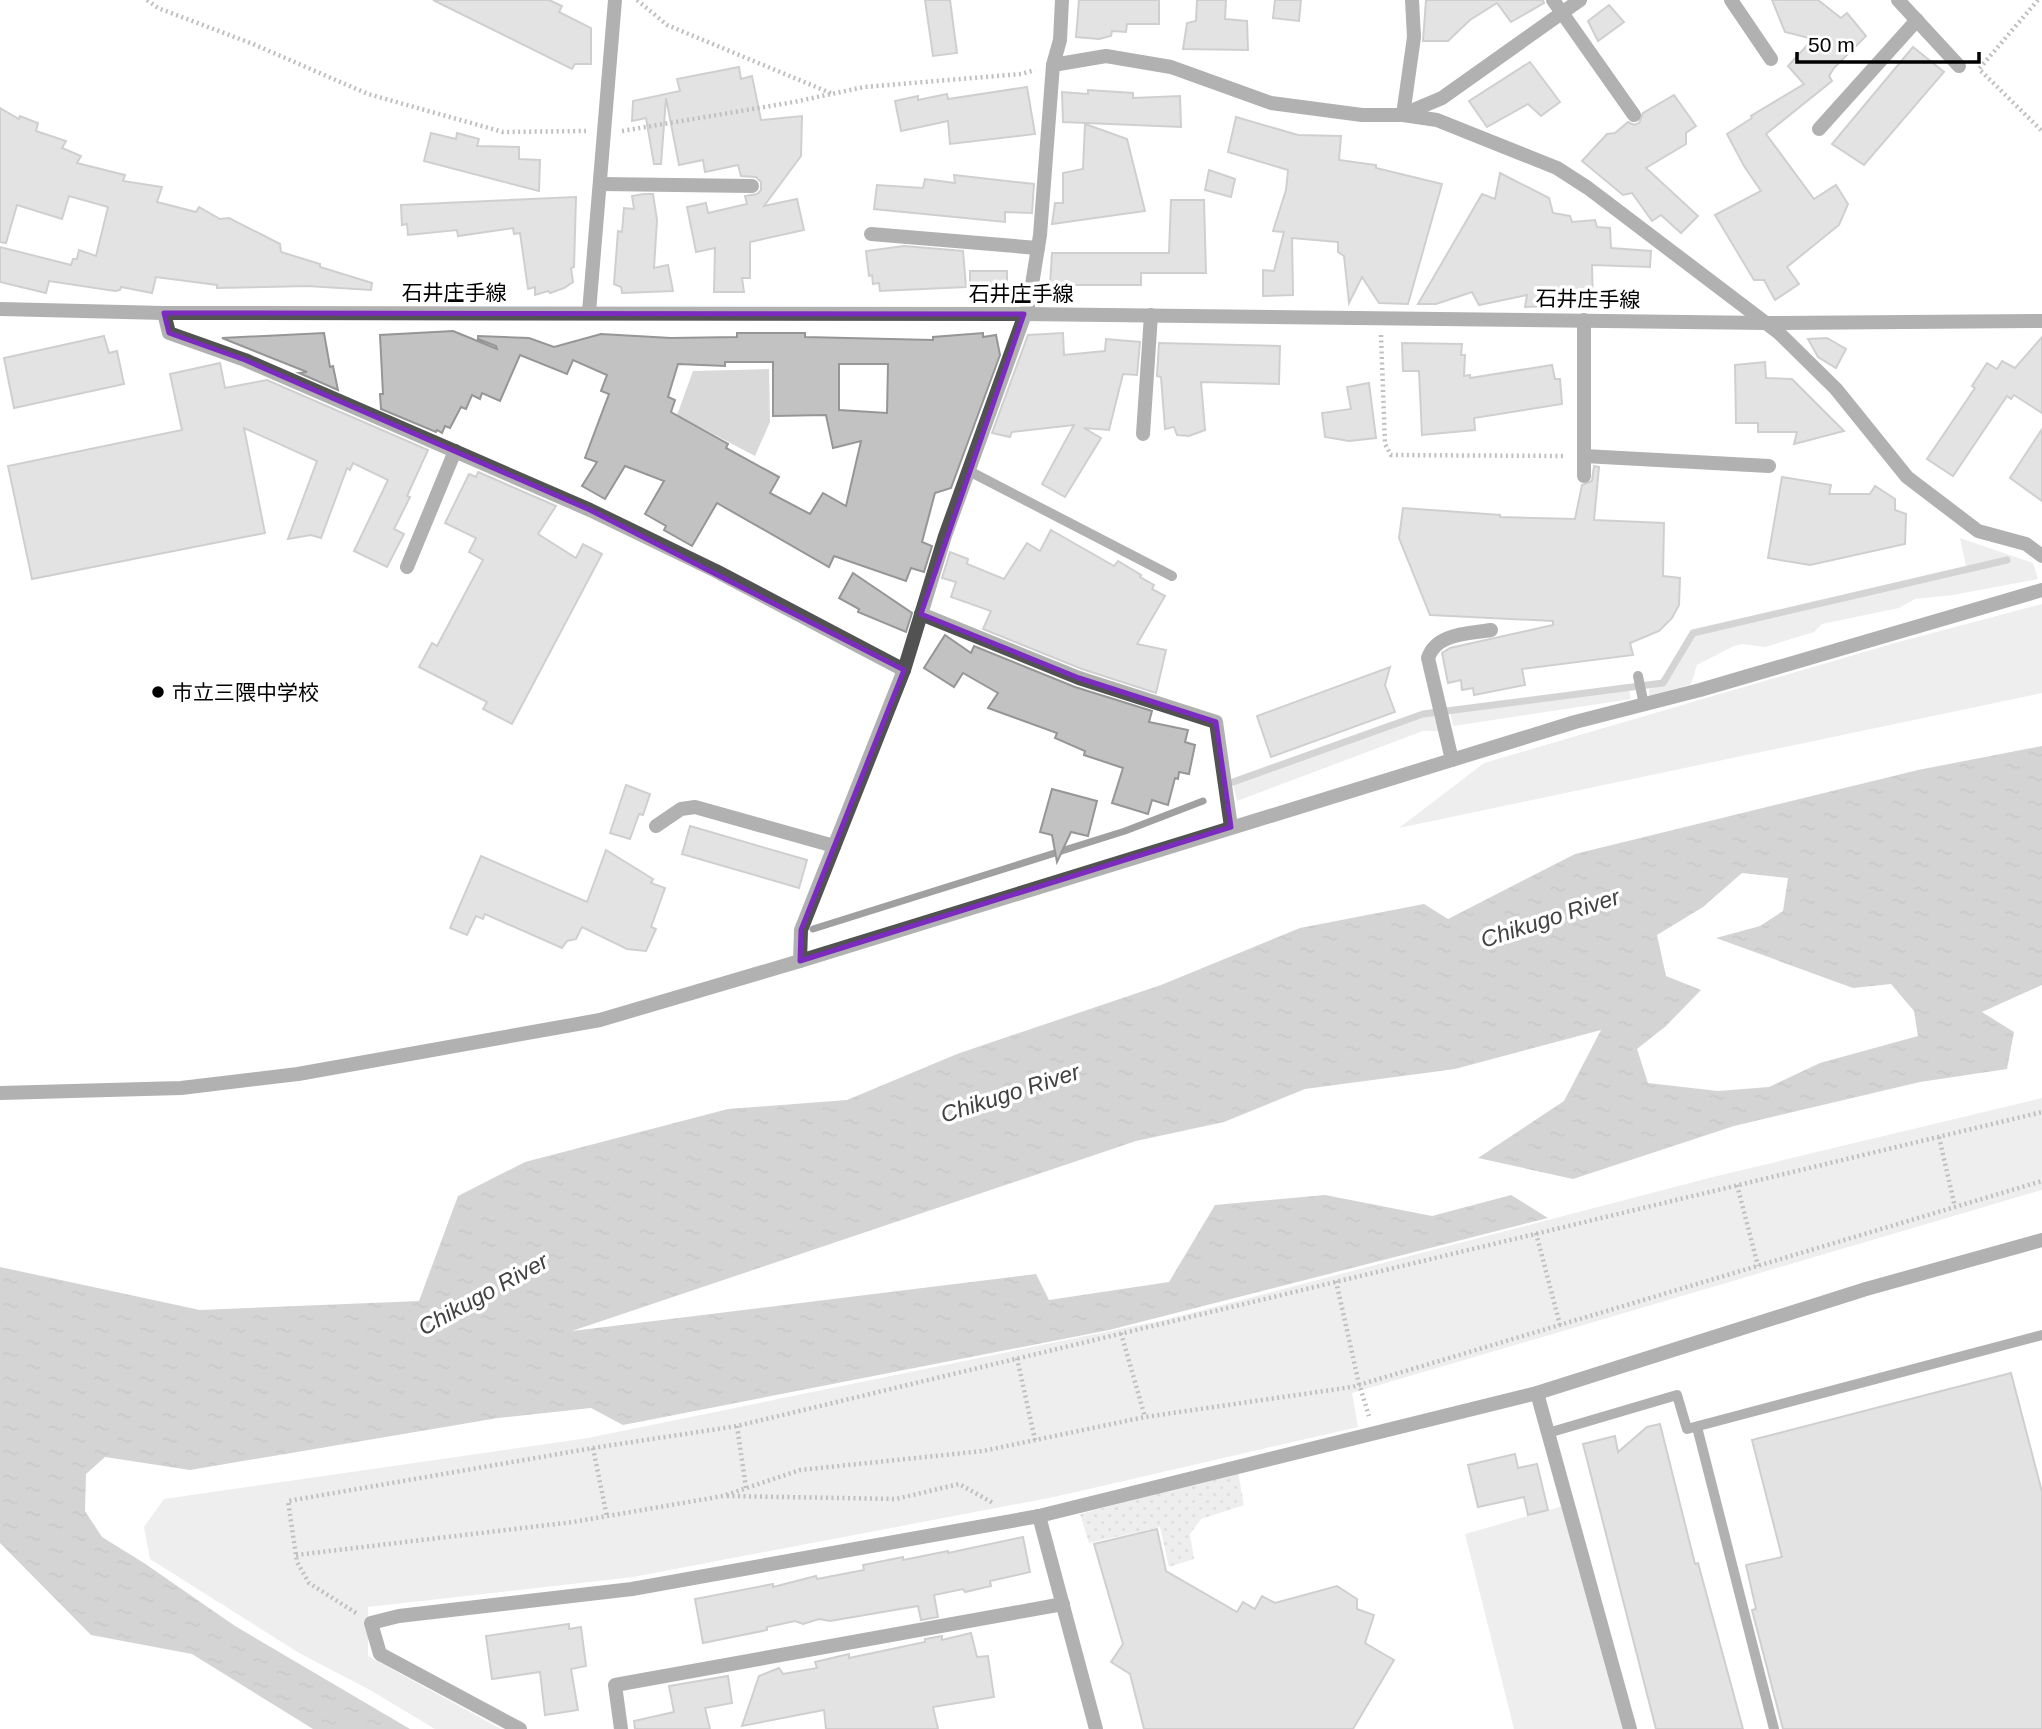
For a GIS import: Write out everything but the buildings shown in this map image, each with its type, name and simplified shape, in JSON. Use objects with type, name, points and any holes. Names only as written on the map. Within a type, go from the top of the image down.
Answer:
[{"type":"street","points":[[589,312],[615,0]]},
{"type":"street","points":[[800,961],[801,930],[904,670],[969,471],[1029,303],[1038,248],[1053,65],[1060,40],[1062,0]]},
{"type":"street","points":[[1403,115],[1414,37],[1412,0]]},
{"type":"street","points":[[1553,0],[1634,115]]},
{"type":"street","points":[[1403,115],[1442,98],[1580,0]]},
{"type":"street","points":[[1731,0],[1771,59]]},
{"type":"street","points":[[1898,0],[1959,66]]},
{"type":"street","points":[[1819,129],[1917,20]]},
{"type":"street","points":[[1053,65],[1105,56],[1171,66],[1270,103],[1362,115],[1403,115],[1437,120],[1557,168],[1588,188],[1766,323],[1836,389],[1907,477],[1978,531],[2026,544],[2042,556]]},
{"type":"street","points":[[600,184],[752,186]]},
{"type":"street","points":[[871,234],[1038,248]]},
{"type":"street","name":"石井庄手線","points":[[0,309],[164,313],[1151,315],[1766,323],[2042,321]]},
{"type":"street","points":[[164,313],[169,333],[244,360],[615,522],[716,571],[904,670]]},
{"type":"street","points":[[1143,433],[1151,315]]},
{"type":"street","points":[[1584,320],[1584,476]]},
{"type":"street","points":[[407,567],[455,451]]},
{"type":"street","points":[[1584,456],[1769,466]]},
{"type":"street","points":[[0,1093],[181,1087],[298,1074],[600,1020],[1643,701],[2042,590]]},
{"type":"street","points":[[921,614],[1079,678],[1216,722],[1231,827]]},
{"type":"street","points":[[1452,760],[1428,658],[1432,648],[1441,640],[1491,630]]},
{"type":"street","points":[[656,826],[681,809],[695,807],[834,846]]},
{"type":"street","points":[[520,1729],[380,1654],[371,1623],[399,1616],[632,1588],[1039,1516],[1537,1393],[1866,1289],[2042,1240]]},
{"type":"street","points":[[1537,1393],[1630,1729]]},
{"type":"street","points":[[1039,1516],[1096,1729]]},
{"type":"street","points":[[621,1729],[615,1685],[1063,1604]]},
{"type":"lane","points":[[969,471],[1172,576]]},
{"type":"lane","points":[[1638,676],[1643,701]]},
{"type":"lane","points":[[1548,1433],[1677,1395],[1687,1430],[2042,1335]]},
{"type":"lane","points":[[1697,1427],[1774,1729]]},
{"type":"path","points":[[147,0],[158,8],[253,44],[368,94],[503,132],[604,131]]},
{"type":"path","points":[[637,0],[667,25],[833,94]]},
{"type":"path","points":[[2038,0],[1979,69],[2042,131]]},
{"type":"path","points":[[620,132],[864,87],[1021,74],[1053,65]]},
{"type":"path","points":[[1380,332],[1385,444],[1391,455],[1584,456]]},
{"type":"path","points":[[371,1623],[309,1583],[297,1562],[288,1500],[737,1426],[2042,1112]]},
{"type":"path","points":[[1939,1137],[1955,1207]]},
{"type":"path","points":[[296,1555],[607,1517],[723,1496],[800,1470],[983,1451],[1145,1417],[1359,1384],[2042,1181]]},
{"type":"path","points":[[1737,1185],[1758,1266]]},
{"type":"path","points":[[1536,1233],[1560,1325]]},
{"type":"path","points":[[1336,1281],[1359,1384],[1374,1433]]},
{"type":"path","points":[[1121,1333],[1145,1417]]},
{"type":"path","points":[[1017,1357],[1035,1440]]},
{"type":"path","points":[[737,1426],[746,1488]]},
{"type":"path","points":[[593,1448],[607,1517]]},
{"type":"path","points":[[723,1496],[896,1499],[959,1484],[1021,1519]]},
{"type":"highlighted area","points":[[164,313],[1024,314],[921,614],[1079,678],[1216,722],[1231,827],[800,961],[801,930],[904,670],[590,510],[245,360],[169,333]]},
{"type":"shaded area","points":[[769,369],[770,422],[755,456],[677,415],[693,371]]},
{"type":"shaded area","points":[[1960,538],[2033,563],[2038,579],[1953,595],[1915,599],[1899,608],[1822,624],[1814,632],[1765,647],[1743,644],[1734,646],[1697,665],[1691,684],[1649,697],[1649,689],[1665,684],[1694,635],[1967,571]]},
{"type":"shaded area","points":[[2042,604],[2042,693],[1399,828],[1484,763],[1895,643]]},
{"type":"shaded area","points":[[1629,690],[1631,699],[1453,726],[1450,712]]},
{"type":"shaded area","points":[[1424,716],[1434,716],[1439,731],[1423,731],[1237,801],[1233,785]]},
{"type":"shaded area","points":[[2042,1098],[2042,1190],[1352,1393],[1358,1427],[1054,1497],[633,1577],[368,1607],[368,1656],[501,1729],[435,1729],[370,1690],[299,1653],[150,1559],[144,1527],[164,1499],[588,1438],[1164,1320],[1717,1176]]},
{"type":"shaded area","points":[[1238,1472],[1244,1505],[1201,1519],[1190,1534],[1194,1559],[1169,1567],[1160,1527],[1089,1543],[1080,1514]]},
{"type":"shaded area","points":[[1563,1506],[1626,1729],[1514,1729],[1465,1534]]},
{"type":"water","name":"Chikugo River","points":[[2042,746],[2042,985],[1982,1012],[2014,1032],[2007,1069],[1920,1082],[1734,1126],[1573,1179],[1478,1158],[1564,1101],[1601,1030],[1455,1069],[1305,1089],[1224,1122],[1136,1141],[572,1331],[1036,1274],[1049,1300],[1169,1282],[1215,1205],[1325,1195],[1432,1216],[1511,1195],[1548,1218],[1109,1330],[623,1425],[591,1408],[498,1418],[190,1470],[105,1457],[86,1474],[85,1511],[102,1537],[235,1626],[410,1729],[313,1729],[192,1654],[91,1635],[0,1543],[0,1267],[200,1310],[419,1301],[458,1196],[525,1162],[728,1109],[847,1100],[957,1054],[1161,985],[1300,928],[1424,904],[1448,919],[1575,854],[1918,770]],"holes":[[[1742,873],[1788,878],[1783,911],[1760,926],[1716,938],[1853,988],[1891,984],[1914,1011],[1918,1036],[1820,1063],[1769,1087],[1718,1091],[1648,1083],[1637,1049],[1666,1026],[1701,990],[1666,976],[1657,935],[1703,907]]]},
{"type":"waterway","points":[[1233,782],[1423,714],[1663,683],[1693,633],[2007,560]]},
{"type":"waterway","points":[[813,929],[1125,831],[1203,801]]},
{"type":"place","name":"市立三隈中学校","points":[[158,692]]}]
